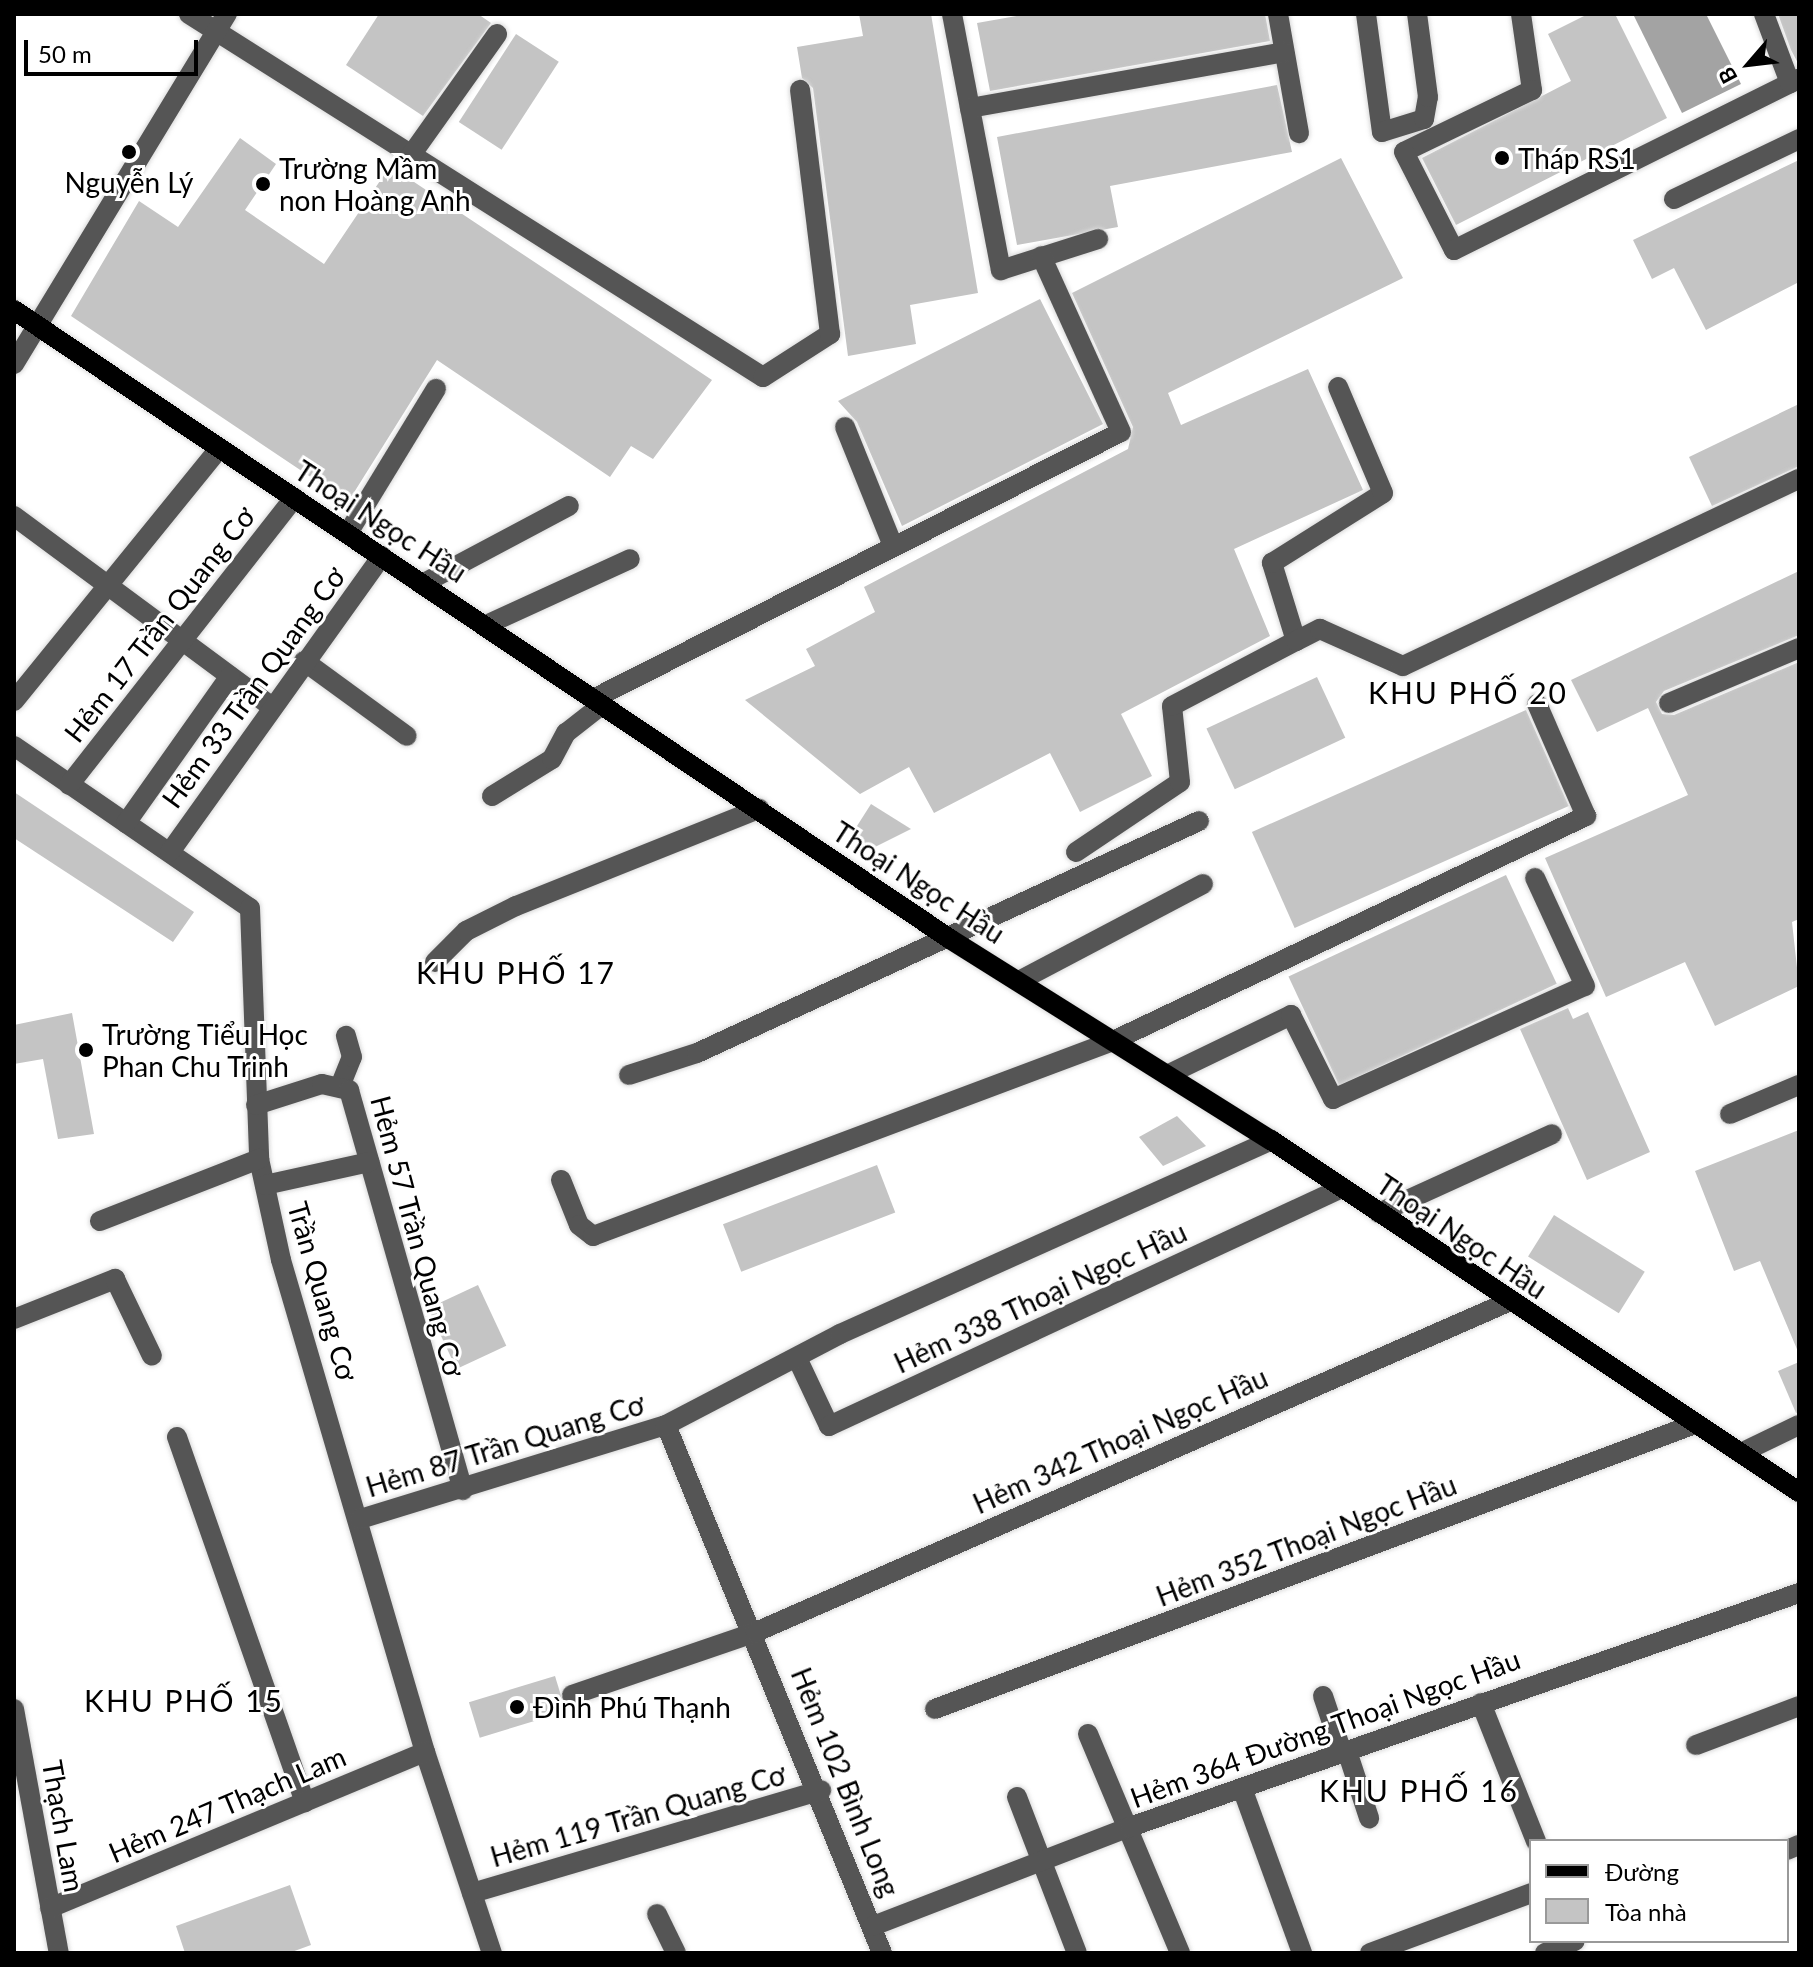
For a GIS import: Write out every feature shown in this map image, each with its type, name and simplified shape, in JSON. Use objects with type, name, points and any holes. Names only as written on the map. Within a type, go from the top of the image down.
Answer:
[{"type":"main road","name":"Thoại Ngọc Hầu","points":[[17,312],[950,939],[1271,1140],[1508,1302],[1799,1492]]},
{"type":"street","points":[[189,14],[409,158],[763,377],[830,334],[800,90]]},
{"type":"street","points":[[14,364],[41,326],[227,14]]},
{"type":"street","points":[[952,14],[1001,270],[1098,239]]},
{"type":"street","points":[[1278,14],[1299,133]]},
{"type":"street","points":[[1366,14],[1382,132],[1424,119],[1428,97],[1417,14]]},
{"type":"street","points":[[1521,14],[1532,90],[1404,152],[1454,250],[1795,81],[1764,14]]},
{"type":"street","points":[[409,158],[497,34]]},
{"type":"street","points":[[970,108],[1284,52]]},
{"type":"street","points":[[1674,199],[1799,139]]},
{"type":"street","points":[[492,796],[552,759],[566,733],[599,701],[893,546],[1121,432],[1041,256]]},
{"type":"street","points":[[17,312],[53,304]]},
{"type":"street","points":[[1296,641],[1272,563],[1383,493],[1338,387]]},
{"type":"street","points":[[348,533],[436,389]]},
{"type":"street","points":[[845,427],[893,546]]},
{"type":"street","points":[[14,701],[219,449]]},
{"type":"street","points":[[1076,852],[1180,782],[1172,706],[1296,641],[1320,629],[1403,666],[1799,479]]},
{"type":"street","name":"Hẻm 17 Trần Quang Cơ","points":[[69,785],[294,498]]},
{"type":"street","points":[[424,583],[569,506]]},
{"type":"street","points":[[14,516],[271,706]]},
{"type":"street","name":"Hẻm 33 Trần Quang Cơ","points":[[170,852],[271,706],[382,556]]},
{"type":"street","points":[[486,625],[630,559]]},
{"type":"street","points":[[1669,703],[1799,648]]},
{"type":"street","points":[[304,661],[407,736]]},
{"type":"street","points":[[126,823],[230,676]]},
{"type":"street","points":[[561,1180],[579,1225],[593,1236],[1113,1041],[1586,816],[1537,704]]},
{"type":"street","name":"Trần Quang Cơ","points":[[14,746],[250,908],[256,1105],[259,1159],[265,1185],[425,1752],[492,1953]]},
{"type":"street","points":[[435,962],[466,931],[516,906],[759,809]]},
{"type":"street","points":[[629,1075],[697,1053],[950,939],[1199,821]]},
{"type":"street","points":[[1167,1075],[1291,1015],[1333,1099],[1585,986],[1535,878]]},
{"type":"street","points":[[1019,981],[1203,884]]},
{"type":"street","points":[[341,1084],[352,1057],[346,1036]]},
{"type":"street","name":"Hẻm 57 Trần Quang Cơ","points":[[256,1105],[341,1084],[370,1162],[463,1490]]},
{"type":"street","points":[[1730,1114],[1799,1085]]},
{"type":"street","points":[[1379,1213],[1552,1134]]},
{"type":"street","name":"Hẻm 87 Trần Quang Cơ","points":[[360,1519],[463,1490],[666,1425],[798,1360],[840,1334],[1271,1140]]},
{"type":"street","points":[[100,1221],[259,1159]]},
{"type":"street","points":[[265,1185],[370,1162]]},
{"type":"street","name":"Hẻm 338 Thoại Ngọc Hầu","points":[[798,1360],[829,1426],[1342,1188]]},
{"type":"street","points":[[14,1319],[115,1279],[152,1356]]},
{"type":"street","name":"Hẻm 342 Thoại Ngọc Hầu","points":[[572,1695],[756,1632],[1508,1302]]},
{"type":"street","name":"Hẻm 352 Thoại Ngọc Hầu","points":[[935,1709],[1695,1424]]},
{"type":"street","name":"Hẻm 102 Bình Long","points":[[666,1425],[821,1790],[882,1953]]},
{"type":"street","points":[[1741,1453],[1799,1425]]},
{"type":"street","points":[[177,1437],[305,1802]]},
{"type":"street","name":"Hẻm 364 Đường Thoại Ngọc Hầu","points":[[873,1926],[1044,1863],[1130,1827],[1799,1593]]},
{"type":"street","points":[[1323,1696],[1369,1818]]},
{"type":"street","points":[[1481,1703],[1535,1839]]},
{"type":"street","points":[[1696,1745],[1799,1706]]},
{"type":"street","name":"Thạch Lam","points":[[14,1709],[59,1953]]},
{"type":"street","points":[[1088,1734],[1130,1827],[1180,1953]]},
{"type":"street","name":"Hẻm 247 Thạch Lam","points":[[50,1908],[425,1752]]},
{"type":"street","points":[[1242,1788],[1302,1953]]},
{"type":"street","name":"Hẻm 119 Trần Quang Cơ","points":[[472,1893],[821,1790]]},
{"type":"street","points":[[1017,1797],[1077,1953]]},
{"type":"street","points":[[1370,1953],[1529,1894]]},
{"type":"street","points":[[657,1914],[676,1953]]},
{"type":"street","points":[[1545,1953],[1570,1943]]},
{"type":"shaded area","points":[[1633,14],[1706,14],[1741,84],[1682,113]]},
{"type":"building","points":[[379,14],[478,14],[491,23],[423,116],[346,65]]},
{"type":"building","points":[[859,14],[931,14],[978,293],[910,305],[916,344],[848,356],[813,88],[802,78],[797,47],[863,36]]},
{"type":"building","points":[[1028,14],[1265,14],[1270,41],[990,91],[977,23]]},
{"type":"building","points":[[1588,14],[1615,14],[1667,118],[1456,225],[1422,158],[1571,81],[1548,34]]},
{"type":"building","points":[[1778,14],[1799,14],[1799,65],[1791,50]]},
{"type":"building","points":[[516,34],[559,62],[502,150],[459,122]]},
{"type":"building","points":[[1277,85],[1292,152],[1110,186],[1118,227],[1017,245],[997,137]]},
{"type":"building","points":[[240,138],[276,164],[245,210],[324,264],[390,166],[712,380],[653,459],[631,446],[610,477],[437,360],[348,502],[71,316],[139,201],[178,227]]},
{"type":"building","points":[[1341,158],[1403,278],[1168,393],[1181,425],[1308,369],[1363,490],[1234,549],[1270,636],[1121,714],[1152,776],[1080,812],[1050,753],[934,813],[909,767],[860,794],[745,700],[815,666],[806,649],[875,612],[864,587],[1128,449],[1133,427],[1072,293]]},
{"type":"building","points":[[1799,160],[1799,282],[1706,330],[1674,268],[1652,279],[1633,240]]},
{"type":"building","points":[[1040,299],[1103,424],[902,526],[857,422],[838,401]]},
{"type":"building","points":[[1799,404],[1799,466],[1712,506],[1689,457]]},
{"type":"building","points":[[1799,571],[1799,635],[1664,691],[1656,702],[1662,714],[1674,715],[1799,662],[1799,919],[1792,922],[1799,986],[1715,1026],[1685,962],[1606,997],[1545,858],[1688,795],[1648,708],[1597,732],[1571,680]]},
{"type":"building","points":[[1317,677],[1345,738],[1235,789],[1206,729]]},
{"type":"building","points":[[1526,710],[1569,806],[1295,928],[1252,832]]},
{"type":"building","points":[[14,792],[194,912],[173,942],[14,838]]},
{"type":"building","points":[[871,804],[911,829],[871,849],[850,837]]},
{"type":"building","points":[[1506,875],[1557,984],[1339,1085],[1288,976]]},
{"type":"building","points":[[1568,1008],[1573,1019],[1588,1012],[1650,1152],[1587,1180],[1520,1029]]},
{"type":"building","points":[[72,1013],[94,1134],[58,1139],[43,1059],[14,1064],[14,1025]]},
{"type":"building","points":[[1177,1116],[1206,1146],[1163,1166],[1139,1137]]},
{"type":"building","points":[[1799,1130],[1799,1354],[1760,1261],[1734,1271],[1695,1171]]},
{"type":"building","points":[[877,1165],[895,1213],[741,1272],[723,1224]]},
{"type":"building","points":[[1554,1215],[1645,1272],[1619,1313],[1528,1257]]},
{"type":"building","points":[[478,1285],[506,1346],[456,1369],[428,1308]]},
{"type":"building","points":[[1799,1362],[1799,1412],[1796,1413],[1778,1371]]},
{"type":"building","name":"Đình Phú Thạnh","points":[[555,1676],[566,1711],[480,1738],[469,1702]]},
{"type":"building","points":[[290,1885],[311,1945],[289,1953],[185,1953],[176,1926]]},
{"type":"place","name":"Nguyễn Lý","points":[[129,152]]},
{"type":"place","name":"Tháp RS1","points":[[1502,158]]},
{"type":"place","name":"Trường Mầm non Hoàng Anh","points":[[263,184]]},
{"type":"place","name":"Trường Tiểu Học Phan Chu Trinh","points":[[86,1050]]},
{"type":"place","name":"Đình Phú Thạnh","points":[[517,1707]]},
{"type":"district","name":"KHU PHỐ 20","points":[[1468,692]]},
{"type":"district","name":"KHU PHỐ 17","points":[[516,972]]},
{"type":"district","name":"KHU PHỐ 15","points":[[184,1700]]},
{"type":"district","name":"KHU PHỐ 16","points":[[1419,1790]]}]
